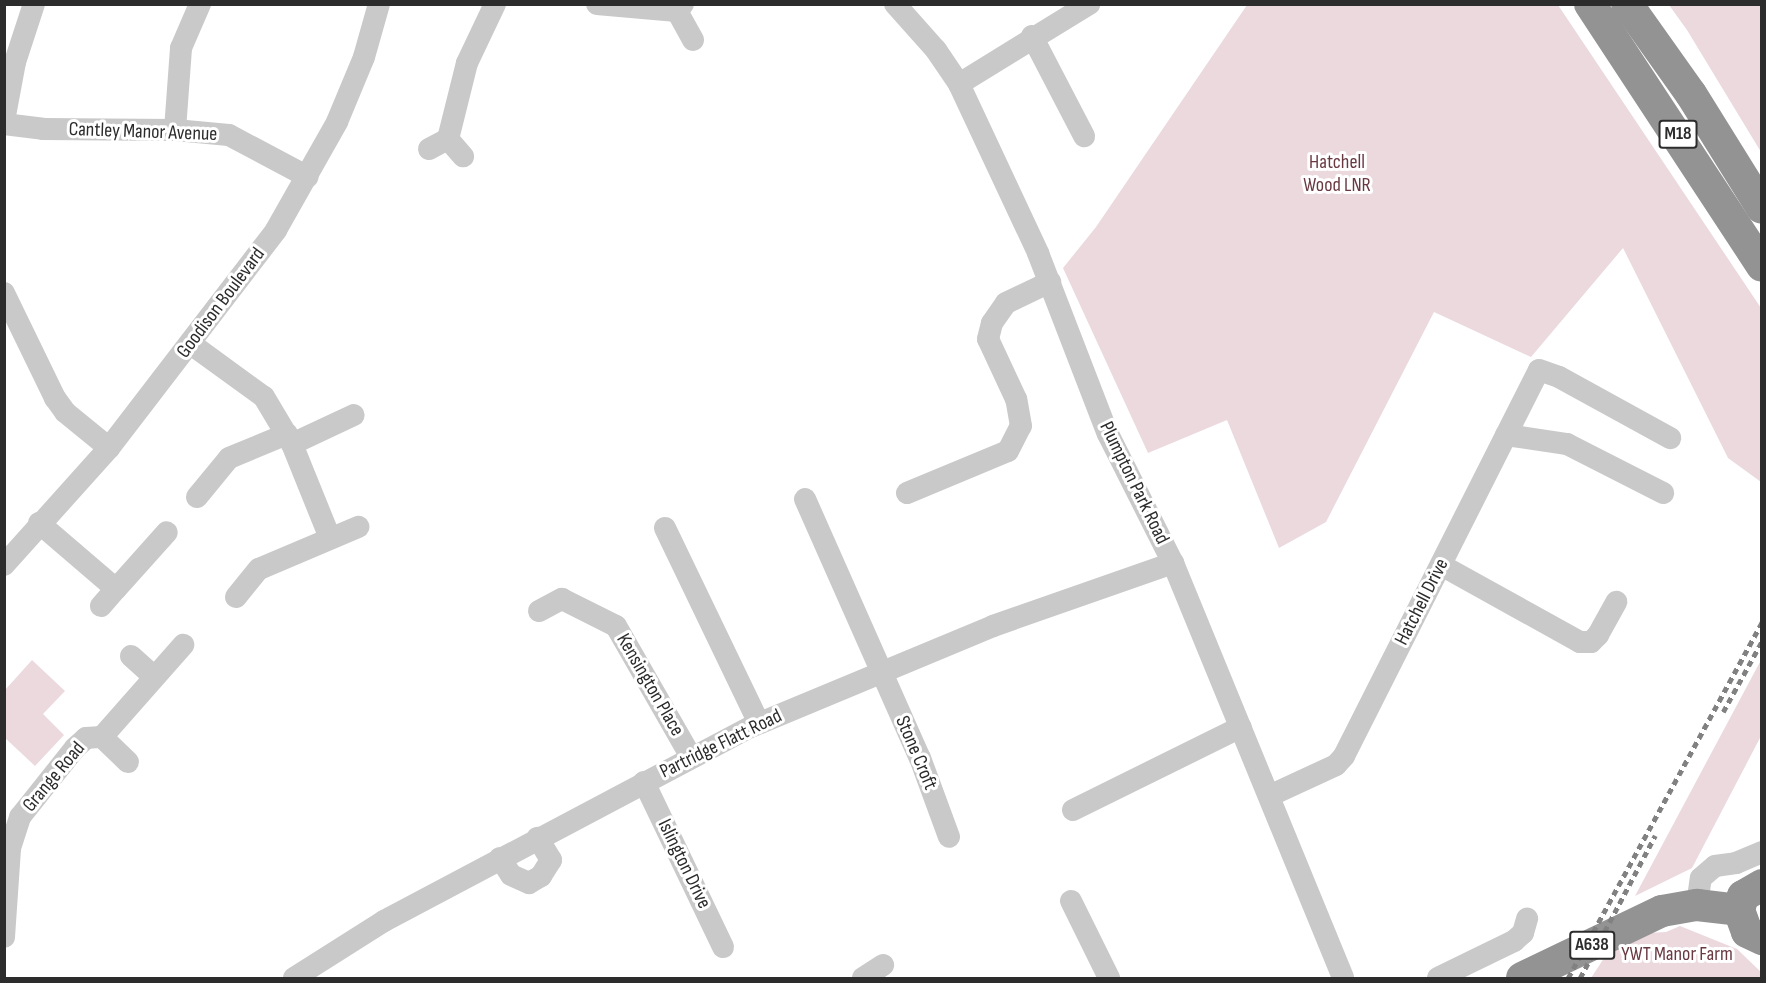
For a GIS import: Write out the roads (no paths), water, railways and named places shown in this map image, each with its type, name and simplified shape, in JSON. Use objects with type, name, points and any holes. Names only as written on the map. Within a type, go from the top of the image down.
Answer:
[{"type":"highway","name":"M18","points":[[1590,4],[1761,266]]},
{"type":"highway","name":"M18","points":[[1626,4],[1691,94],[1761,208]]},
{"type":"highway","points":[[1761,885],[1743,896],[1739,910],[1747,932],[1761,939]]},
{"type":"highway","name":"A638","points":[[1522,978],[1662,911],[1697,904],[1739,910]]},
{"type":"street","points":[[4,122],[15,62],[34,4]]},
{"type":"street","points":[[175,130],[181,48],[200,4]]},
{"type":"street","name":"Goodison Boulevard","points":[[4,565],[39,523],[109,448],[191,344],[276,230],[308,177],[364,57],[379,4]]},
{"type":"street","points":[[447,148],[467,63],[495,4]]},
{"type":"street","points":[[597,4],[680,8],[693,40]]},
{"type":"street","name":"Plumpton Park Road","points":[[895,4],[936,50],[959,84],[1050,282],[1108,434],[1173,563],[1343,978]]},
{"type":"street","points":[[959,84],[1032,36],[1089,4]]},
{"type":"street","points":[[1032,36],[1084,136]]},
{"type":"street","name":"Cantley Manor Avenue","points":[[4,122],[43,129],[175,130],[229,135],[308,177]]},
{"type":"street","points":[[907,493],[1008,451],[1021,426],[1016,399],[988,339],[992,323],[1006,303],[1050,282]]},
{"type":"street","points":[[4,293],[55,398],[65,412],[109,448]]},
{"type":"street","points":[[191,344],[264,397],[290,439],[330,538]]},
{"type":"street","name":"Hatchell Drive","points":[[1269,796],[1336,765],[1344,756],[1539,370],[1559,377],[1670,438]]},
{"type":"street","points":[[196,497],[229,458],[354,416]]},
{"type":"street","points":[[1506,435],[1567,444],[1663,493]]},
{"type":"street","name":"Stone Croft","points":[[805,499],[880,671],[921,758],[949,837]]},
{"type":"street","points":[[39,523],[116,589]]},
{"type":"street","points":[[236,597],[259,569],[358,526]]},
{"type":"street","points":[[665,528],[759,723]]},
{"type":"street","points":[[101,606],[167,532]]},
{"type":"street","name":"Partridge Flatt Road","points":[[294,978],[325,970],[384,921],[759,723],[993,626],[1173,563]]},
{"type":"street","points":[[1441,565],[1581,642],[1591,642],[1598,635],[1616,603]]},
{"type":"street","name":"Kensington Place","points":[[539,611],[562,599],[616,626],[691,757]]},
{"type":"street","name":"Grange Road","points":[[4,937],[10,848],[20,817],[75,748],[86,738],[102,737],[183,645]]},
{"type":"street","points":[[131,656],[154,677]]},
{"type":"street","points":[[1074,810],[1241,728]]},
{"type":"street","name":"Grange Road","points":[[102,737],[128,762]]},
{"type":"street","name":"Islington Drive","points":[[644,782],[723,947]]},
{"type":"street","points":[[500,858],[511,875],[529,883],[541,876],[551,860],[538,838]]},
{"type":"street","points":[[1697,904],[1701,878],[1715,866],[1736,863],[1761,852]]},
{"type":"street","points":[[1071,901],[1109,978]]},
{"type":"street","points":[[1438,978],[1514,941],[1523,933],[1527,919]]},
{"type":"street","points":[[863,978],[883,965]]},
{"type":"railway","points":[[1568,978],[1762,622]]},
{"type":"railway","points":[[1723,712],[1762,641]]},
{"type":"railway","points":[[1580,978],[1655,836]]},
{"type":"park label","name":"Hatchell Wood LNR","points":[[1337,174]]},
{"type":"park label","name":"YWT Manor Farm","points":[[1677,954]]}]
